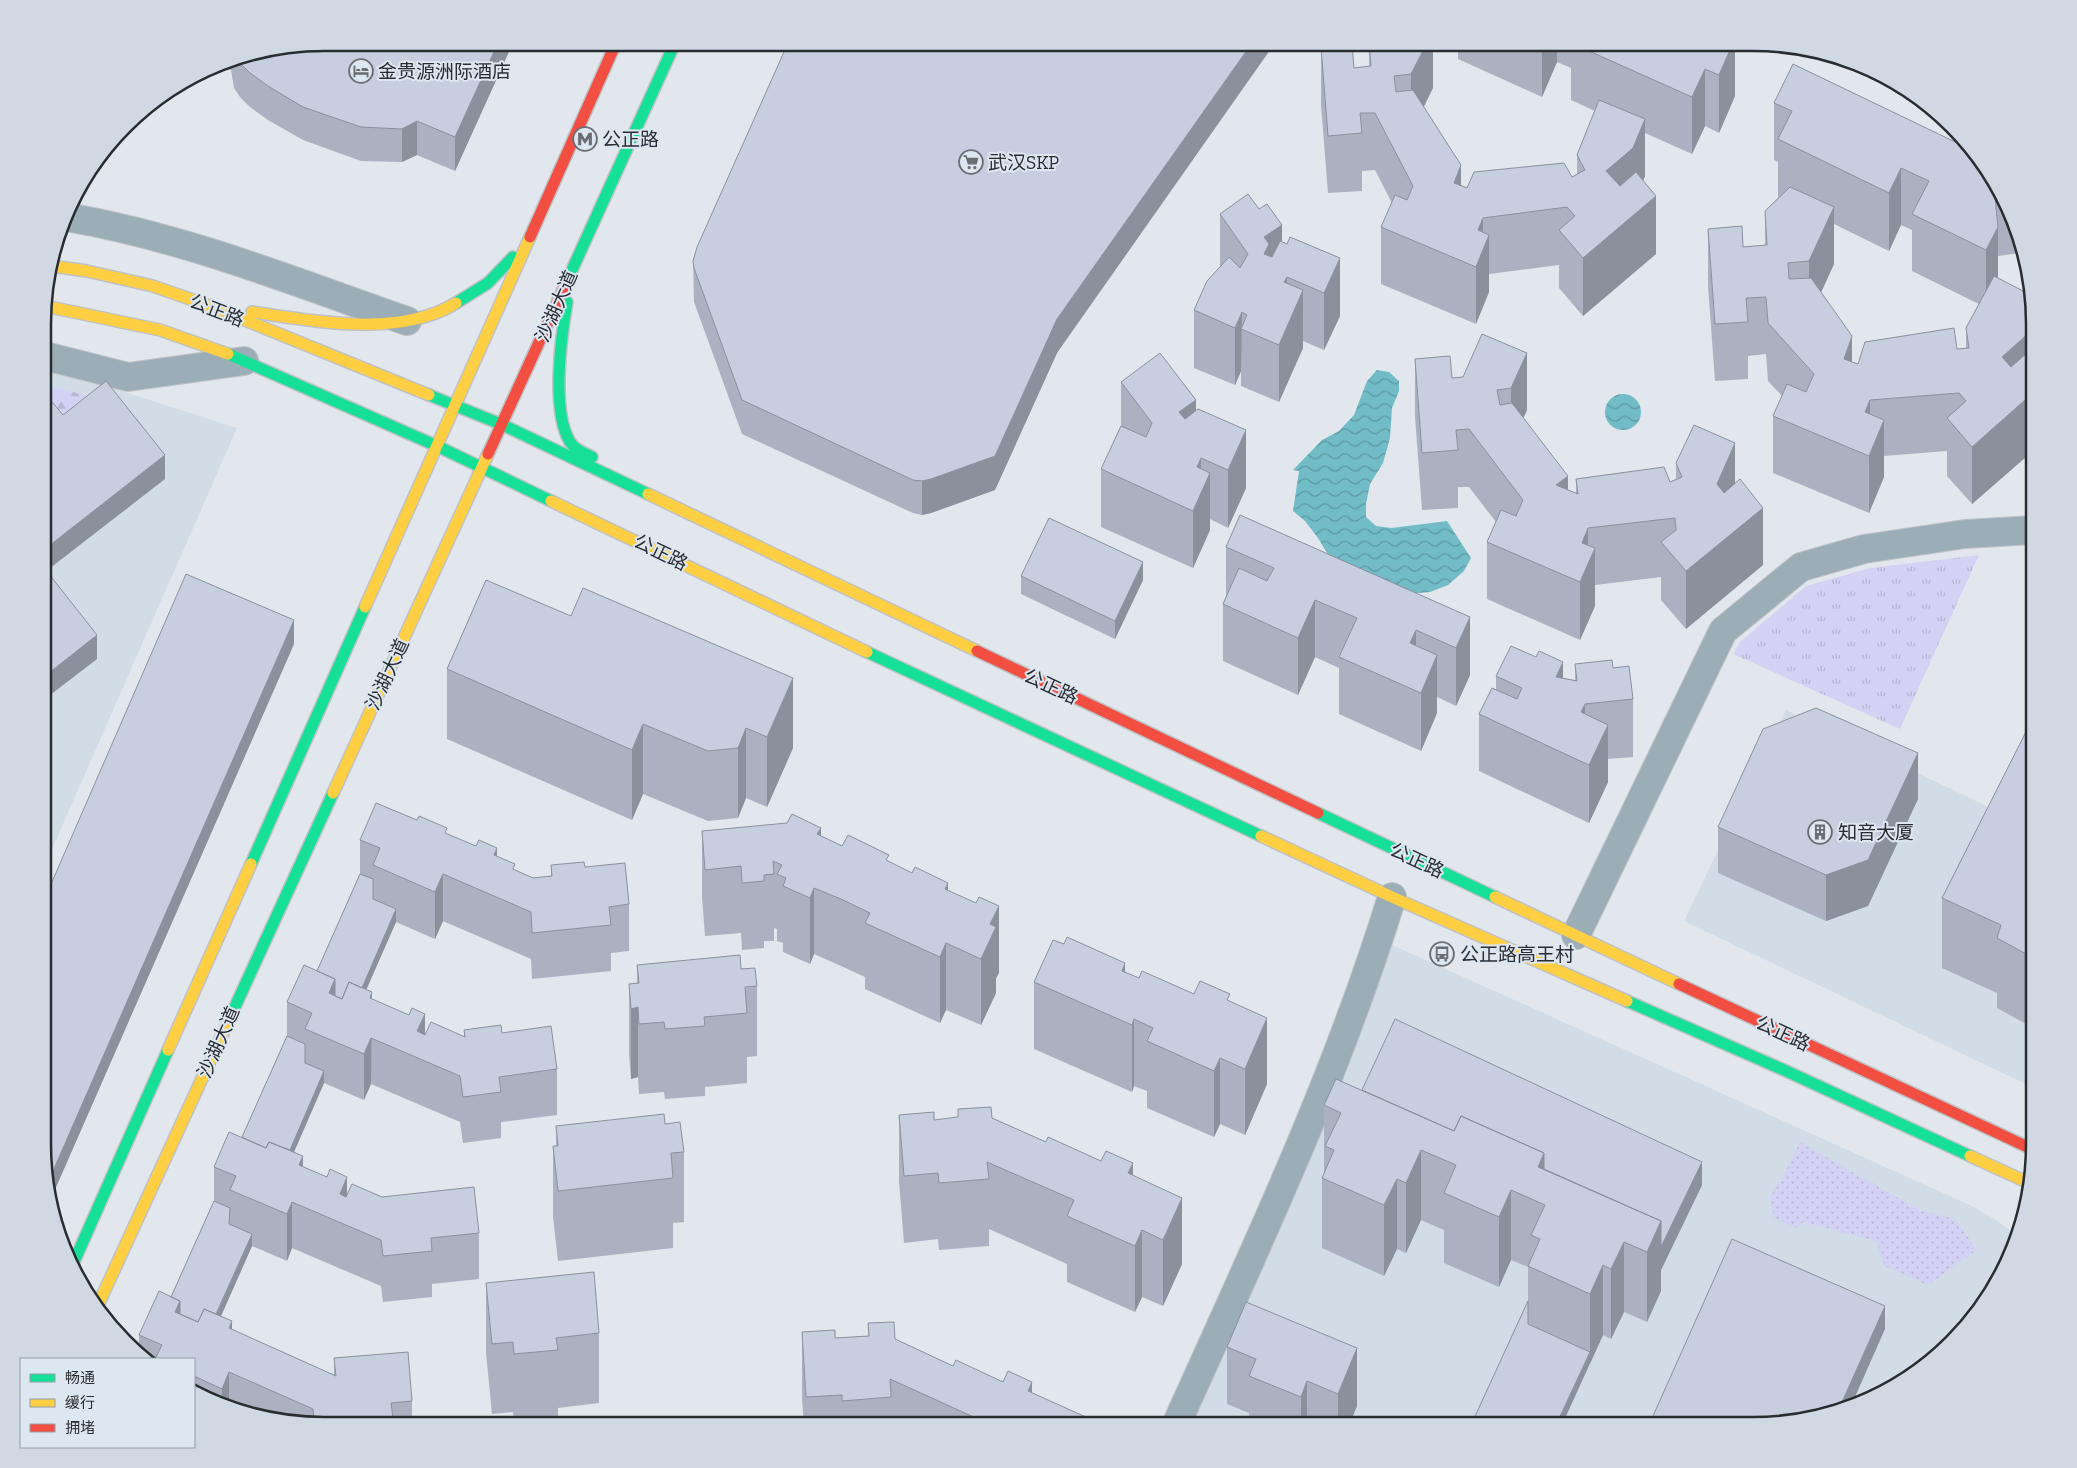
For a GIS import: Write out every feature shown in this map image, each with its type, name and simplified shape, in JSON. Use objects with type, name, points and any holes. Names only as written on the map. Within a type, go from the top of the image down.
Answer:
[{"type":"main road","points":[[76,1257],[612,51]]},
{"type":"main road","name":"沙湖大道","points":[[100,1300],[347,759],[484,467],[671,51]]},
{"type":"main road","points":[[214,307],[343,324],[407,321],[445,310],[488,283],[527,241]]},
{"type":"main road","points":[[576,263],[566,309],[561,350],[561,410],[565,434],[569,442],[578,450],[670,497],[678,508]]},
{"type":"main road","name":"公正路","points":[[57,267],[87,271],[153,286],[214,307],[503,425],[1576,935],[2026,1146]]},
{"type":"main road","name":"公正路","points":[[52,307],[160,330],[213,347],[437,446],[870,653],[1392,897],[1784,1070],[2010,1175],[2022,1185]]},
{"type":"street","points":[[73,218],[152,234],[216,254],[407,321]]},
{"type":"street","points":[[51,358],[128,377],[244,361]]},
{"type":"street","points":[[1576,935],[1723,631],[1801,567],[1864,549],[1965,534],[2026,530]]},
{"type":"street","points":[[1180,1417],[1308,1127],[1364,986],[1392,897]]},
{"type":"shaded area","points":[[51,373],[112,388],[237,428],[51,851]]},
{"type":"shaded area","points":[[1786,710],[2003,814],[2026,768],[2026,1084],[1684,921]]},
{"type":"shaded area","points":[[1390,944],[1972,1206],[2011,1231],[1998,1264],[1980,1295],[1958,1324],[1919,1360],[1873,1389],[1840,1402],[1806,1412],[1753,1417],[1190,1417],[1381,975]]},
{"type":"green space","points":[[51,386],[81,394],[106,405],[51,419]]},
{"type":"green space","points":[[1979,555],[1900,729],[1733,654],[1740,642],[1806,586],[1870,568]]},
{"type":"green space","points":[[1800,1142],[1919,1210],[1955,1219],[1977,1250],[1928,1285],[1884,1266],[1876,1241],[1804,1222],[1796,1228],[1774,1218],[1770,1197],[1785,1173]]},
{"type":"water","points":[[1377,370],[1389,372],[1399,381],[1399,391],[1392,408],[1390,438],[1383,463],[1370,484],[1366,504],[1366,517],[1376,526],[1391,528],[1447,521],[1471,558],[1464,571],[1448,585],[1430,592],[1408,594],[1330,558],[1305,521],[1293,511],[1299,471],[1293,470],[1322,440],[1339,431],[1354,415],[1367,381]]},
{"type":"water","points":[[1623,394],[1630,395],[1636,399],[1640,405],[1640,419],[1636,425],[1630,429],[1623,430],[1616,429],[1610,425],[1606,419],[1605,412],[1606,405],[1610,399],[1616,395]]},
{"type":"building","points":[[494,51],[455,137],[417,121],[402,129],[361,127],[303,107],[250,73],[242,65],[271,56],[306,52]]},
{"type":"building","name":"武汉SKP","points":[[784,51],[1246,51],[1057,319],[995,456],[931,479],[913,480],[742,400],[694,268],[693,261],[697,247]]},
{"type":"building","points":[[1321,51],[1353,51],[1354,68],[1371,66],[1370,51],[1423,51],[1411,74],[1394,76],[1396,92],[1413,90],[1461,165],[1454,183],[1467,188],[1474,172],[1564,163],[1572,177],[1585,170],[1577,155],[1599,100],[1645,119],[1633,148],[1606,171],[1620,186],[1636,172],[1656,196],[1583,258],[1559,230],[1575,216],[1567,207],[1483,218],[1478,230],[1489,235],[1476,267],[1381,227],[1395,195],[1407,200],[1413,186],[1375,113],[1360,113],[1362,133],[1328,136]]},
{"type":"building","points":[[1589,51],[1730,51],[1719,75],[1705,69],[1692,97]]},
{"type":"building","points":[[1793,64],[1957,143],[1980,173],[1995,199],[1998,227],[1986,250],[1912,214],[1929,181],[1901,168],[1889,193],[1778,139],[1792,111],[1774,103]]},
{"type":"building","points":[[1790,187],[1834,207],[1809,261],[1788,263],[1789,279],[1811,278],[1852,336],[1844,359],[1858,364],[1865,342],[1954,328],[1957,349],[1969,348],[1966,328],[1994,276],[2023,291],[2026,336],[2002,357],[2011,367],[2026,354],[2026,399],[1972,447],[1947,418],[1966,401],[1959,393],[1870,400],[1865,412],[1884,420],[1869,456],[1773,416],[1787,384],[1806,392],[1814,374],[1768,323],[1766,297],[1746,298],[1748,322],[1715,324],[1708,229],[1742,226],[1743,247],[1767,245],[1765,211]]},
{"type":"building","points":[[1248,194],[1259,209],[1267,204],[1282,225],[1264,237],[1269,244],[1264,254],[1272,257],[1280,241],[1287,244],[1290,237],[1340,258],[1324,293],[1287,277],[1284,282],[1303,290],[1279,345],[1241,329],[1247,315],[1242,312],[1235,328],[1194,310],[1207,281],[1229,257],[1240,268],[1248,254],[1220,214]]},
{"type":"building","points":[[1482,334],[1527,353],[1511,388],[1497,390],[1500,405],[1512,403],[1568,476],[1556,485],[1578,494],[1576,479],[1664,467],[1670,482],[1682,477],[1676,463],[1694,425],[1735,443],[1717,484],[1724,493],[1740,479],[1763,508],[1686,571],[1661,542],[1676,530],[1675,518],[1588,528],[1582,543],[1595,548],[1580,582],[1487,542],[1501,510],[1516,516],[1523,500],[1469,429],[1456,430],[1458,450],[1422,453],[1415,359],[1450,356],[1452,378],[1463,377]]},
{"type":"building","points":[[1160,353],[1196,400],[1179,412],[1185,419],[1198,409],[1246,430],[1228,470],[1201,458],[1197,467],[1210,473],[1193,511],[1101,469],[1121,426],[1146,437],[1152,423],[1121,382]]},
{"type":"building","points":[[106,381],[165,455],[51,544],[51,401],[63,415]]},
{"type":"building","points":[[1240,515],[1470,617],[1456,648],[1416,630],[1410,643],[1437,655],[1421,693],[1339,657],[1357,618],[1315,600],[1298,638],[1223,604],[1239,568],[1267,581],[1274,568],[1226,547]]},
{"type":"building","points":[[1049,518],[1143,562],[1115,621],[1021,576]]},
{"type":"building","points":[[186,574],[294,620],[53,1171],[51,1144],[51,884]]},
{"type":"building","points":[[51,577],[97,635],[51,671]]},
{"type":"building","points":[[486,580],[571,616],[583,588],[793,678],[767,737],[746,728],[738,748],[708,751],[643,724],[632,750],[447,669]]},
{"type":"building","points":[[1511,646],[1536,657],[1539,651],[1563,662],[1556,677],[1577,681],[1575,664],[1612,660],[1613,668],[1629,666],[1633,699],[1585,704],[1581,712],[1608,725],[1589,765],[1479,714],[1492,688],[1517,699],[1522,688],[1496,676]]},
{"type":"building","points":[[1816,708],[1918,753],[1868,860],[1826,875],[1718,827],[1763,729]]},
{"type":"building","points":[[2026,732],[2026,954],[1997,938],[2001,925],[1942,898]]},
{"type":"building","points":[[376,803],[417,820],[419,816],[447,828],[445,833],[476,846],[479,840],[497,848],[494,855],[515,864],[513,869],[533,878],[552,876],[551,865],[584,862],[585,867],[625,863],[629,904],[609,907],[611,925],[532,933],[531,912],[443,874],[435,892],[373,865],[380,848],[360,840]]},
{"type":"building","points":[[792,814],[821,828],[817,834],[842,846],[848,835],[889,855],[886,860],[912,873],[915,867],[948,883],[945,889],[976,903],[979,897],[999,906],[990,924],[996,927],[981,959],[946,943],[940,957],[865,923],[870,913],[841,899],[814,888],[810,898],[783,886],[786,878],[777,874],[782,865],[773,861],[774,874],[764,875],[764,881],[742,883],[741,866],[705,870],[702,831],[787,823]]},
{"type":"building","points":[[360,874],[373,879],[373,899],[396,909],[362,988],[349,982],[342,999],[335,996],[335,979],[317,971]]},
{"type":"building","points":[[1067,937],[1125,963],[1122,971],[1139,978],[1142,971],[1194,994],[1200,981],[1230,994],[1227,1000],[1267,1018],[1245,1069],[1220,1058],[1214,1071],[1147,1041],[1153,1028],[1134,1019],[1132,1025],[1034,982],[1053,940],[1064,944]]},
{"type":"building","points":[[740,955],[741,969],[755,968],[757,986],[745,987],[747,1013],[704,1017],[705,1026],[665,1029],[664,1022],[639,1024],[638,1007],[631,1009],[629,984],[639,983],[637,965]]},
{"type":"building","points":[[304,965],[335,979],[329,993],[342,999],[349,982],[372,992],[370,998],[409,1015],[412,1008],[425,1014],[417,1031],[425,1035],[431,1022],[465,1037],[464,1030],[501,1025],[502,1033],[551,1026],[557,1069],[499,1077],[501,1092],[463,1097],[460,1076],[371,1038],[364,1054],[305,1029],[312,1013],[287,1002]]},
{"type":"building","points":[[1395,1019],[1702,1162],[1661,1247],[1661,1221],[1544,1169],[1544,1153],[1461,1116],[1454,1131],[1362,1090]]},
{"type":"building","points":[[287,1036],[305,1044],[305,1063],[324,1071],[290,1150],[269,1142],[266,1148],[242,1137]]},
{"type":"building","points":[[1336,1079],[1454,1131],[1461,1116],[1544,1153],[1538,1167],[1661,1221],[1647,1252],[1624,1242],[1611,1269],[1603,1265],[1590,1294],[1528,1266],[1540,1239],[1531,1235],[1545,1205],[1511,1190],[1499,1217],[1444,1193],[1456,1165],[1421,1150],[1406,1183],[1397,1179],[1384,1205],[1322,1178],[1334,1150],[1325,1146],[1341,1113],[1324,1105]]},
{"type":"building","points":[[991,1107],[992,1118],[1046,1142],[1048,1137],[1101,1161],[1106,1151],[1133,1163],[1128,1173],[1182,1198],[1163,1240],[1142,1230],[1135,1246],[1067,1216],[1074,1200],[987,1162],[989,1179],[939,1183],[938,1173],[904,1176],[899,1115],[934,1112],[934,1120],[958,1117],[958,1109]]},
{"type":"building","points":[[664,1114],[665,1124],[680,1122],[684,1152],[671,1153],[673,1178],[558,1191],[553,1146],[558,1146],[556,1126]]},
{"type":"building","points":[[229,1132],[266,1148],[269,1142],[303,1156],[299,1165],[327,1177],[330,1169],[347,1177],[340,1194],[346,1197],[352,1184],[382,1197],[474,1187],[479,1233],[431,1238],[432,1251],[383,1256],[381,1240],[292,1202],[287,1214],[230,1190],[236,1176],[214,1167]]},
{"type":"building","points":[[214,1201],[230,1208],[229,1224],[252,1234],[216,1314],[204,1309],[198,1322],[180,1314],[180,1301],[171,1297]]},
{"type":"building","points":[[1732,1239],[1885,1306],[1842,1401],[1806,1412],[1771,1416],[1653,1417]]},
{"type":"building","points":[[594,1272],[599,1333],[556,1338],[558,1350],[514,1354],[513,1342],[492,1344],[486,1283]]},
{"type":"building","points":[[159,1291],[180,1301],[175,1312],[198,1322],[204,1309],[232,1321],[229,1328],[336,1376],[334,1358],[408,1352],[412,1401],[391,1403],[393,1417],[313,1416],[313,1409],[229,1372],[222,1389],[195,1376],[195,1358],[156,1358],[162,1345],[139,1335]]},
{"type":"building","points":[[1528,1301],[1528,1324],[1590,1352],[1560,1417],[1475,1417]]},
{"type":"building","points":[[1246,1302],[1357,1348],[1338,1394],[1307,1381],[1301,1397],[1249,1376],[1256,1359],[1227,1347]]},
{"type":"building","points":[[894,1322],[895,1339],[953,1366],[956,1360],[1003,1382],[1008,1371],[1032,1382],[1028,1391],[1086,1417],[974,1417],[890,1379],[891,1397],[842,1401],[842,1395],[806,1397],[802,1332],[835,1330],[835,1338],[869,1336],[868,1323]]},
{"type":"traffic: fast","points":[[567,281],[671,51]]},
{"type":"traffic: fast","points":[[456,303],[488,283],[513,257]]},
{"type":"traffic: fast","points":[[567,302],[560,354],[559,393],[561,412],[564,429],[572,445],[592,457]]},
{"type":"traffic: fast","points":[[228,354],[437,446],[551,501]]},
{"type":"traffic: fast","points":[[429,395],[503,425],[648,494]]},
{"type":"traffic: fast","points":[[251,864],[365,607]]},
{"type":"traffic: fast","points":[[867,652],[1261,836]]},
{"type":"traffic: fast","points":[[228,1022],[333,793]]},
{"type":"traffic: fast","points":[[1318,813],[1495,897]]},
{"type":"traffic: fast","points":[[1627,1001],[1784,1070],[1970,1156]]},
{"type":"traffic: fast","points":[[76,1257],[168,1050]]},
{"type":"traffic: slow","points":[[365,607],[530,237]]},
{"type":"traffic: slow","points":[[57,267],[87,271],[153,286],[213,307],[429,395]]},
{"type":"traffic: slow","points":[[252,312],[329,322],[383,324],[434,314],[456,303]]},
{"type":"traffic: slow","points":[[52,307],[160,330],[228,354]]},
{"type":"traffic: slow","points":[[333,793],[488,454]]},
{"type":"traffic: slow","points":[[648,494],[977,651]]},
{"type":"traffic: slow","points":[[551,501],[867,652]]},
{"type":"traffic: slow","points":[[1261,836],[1392,897],[1627,1001]]},
{"type":"traffic: slow","points":[[168,1050],[251,864]]},
{"type":"traffic: slow","points":[[1495,897],[1679,984]]},
{"type":"traffic: slow","points":[[100,1300],[228,1022]]},
{"type":"traffic: slow","points":[[1970,1156],[2023,1180]]},
{"type":"traffic: jam","points":[[530,237],[612,51]]},
{"type":"traffic: jam","points":[[488,454],[567,281]]},
{"type":"traffic: jam","points":[[977,651],[1318,813]]},
{"type":"traffic: jam","points":[[1679,984],[2026,1146]]},
{"type":"place","name":"金贵源洲际酒店","points":[[361,71]]},
{"type":"place","name":"公正路","points":[[585,139]]},
{"type":"place","name":"武汉SKP","points":[[971,162]]},
{"type":"place","name":"知音大厦","points":[[1820,832]]},
{"type":"place","name":"公正路高王村","points":[[1442,954]]}]
